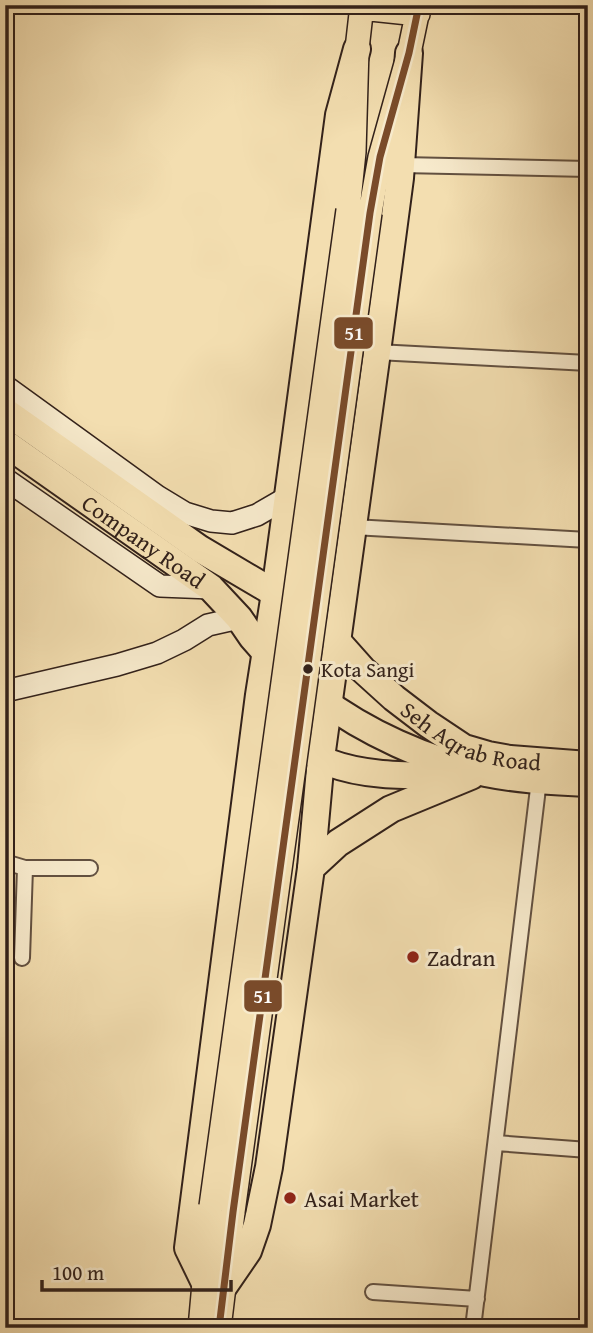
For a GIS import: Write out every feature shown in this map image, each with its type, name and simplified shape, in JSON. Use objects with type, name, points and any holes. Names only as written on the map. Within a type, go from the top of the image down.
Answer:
[{"type":"highway","points":[[358,49],[340,115],[258,702],[188,1248],[214,1285],[248,1251],[257,1225],[269,1167],[311,868],[321,758],[401,165],[409,53]]},
{"type":"highway","name":"Company Road","points":[[5,411],[200,549],[275,593]]},
{"type":"highway","name":"Company Road","points":[[5,443],[211,588],[239,618],[266,655]]},
{"type":"highway","name":"Seh Aqrab Road","points":[[275,593],[328,630],[362,669],[394,698],[464,748],[510,759],[588,765]]},
{"type":"highway","name":"Seh Aqrab Road","points":[[266,655],[328,705],[359,724],[430,757],[478,774],[588,783]]},
{"type":"highway","points":[[258,702],[303,746],[337,765],[399,775],[478,774]]},
{"type":"highway","points":[[311,868],[338,843],[391,809],[478,774]]},
{"type":"main road","points":[[200,1328],[214,1285],[222,1209],[359,212],[354,152],[362,6],[418,10],[380,157],[359,212]]},
{"type":"main road","points":[[214,1285],[219,1328]]},
{"type":"street","points":[[401,165],[588,169]]},
{"type":"street","points":[[377,352],[588,363]]},
{"type":"street","points":[[5,386],[157,496],[185,513],[211,521],[232,523],[257,515],[288,497]]},
{"type":"street","points":[[5,479],[160,586],[211,588]]},
{"type":"street","points":[[353,527],[588,540]]},
{"type":"street","points":[[5,691],[157,653],[208,625],[239,618]]},
{"type":"street","points":[[473,1328],[539,780]]},
{"type":"street","points":[[5,862],[25,868],[90,868]]},
{"type":"street","points":[[22,958],[25,868]]},
{"type":"street","points":[[496,1143],[588,1150]]},
{"type":"street","points":[[373,1292],[477,1299]]},
{"type":"transit line","name":"51","points":[[219,1328],[370,213],[380,157],[409,53],[419,5]]},
{"type":"place","name":"Kota Sangi","points":[[308,669]]},
{"type":"place","name":"Zadran","points":[[413,957]]},
{"type":"place","name":"Asai Market","points":[[290,1198]]}]
